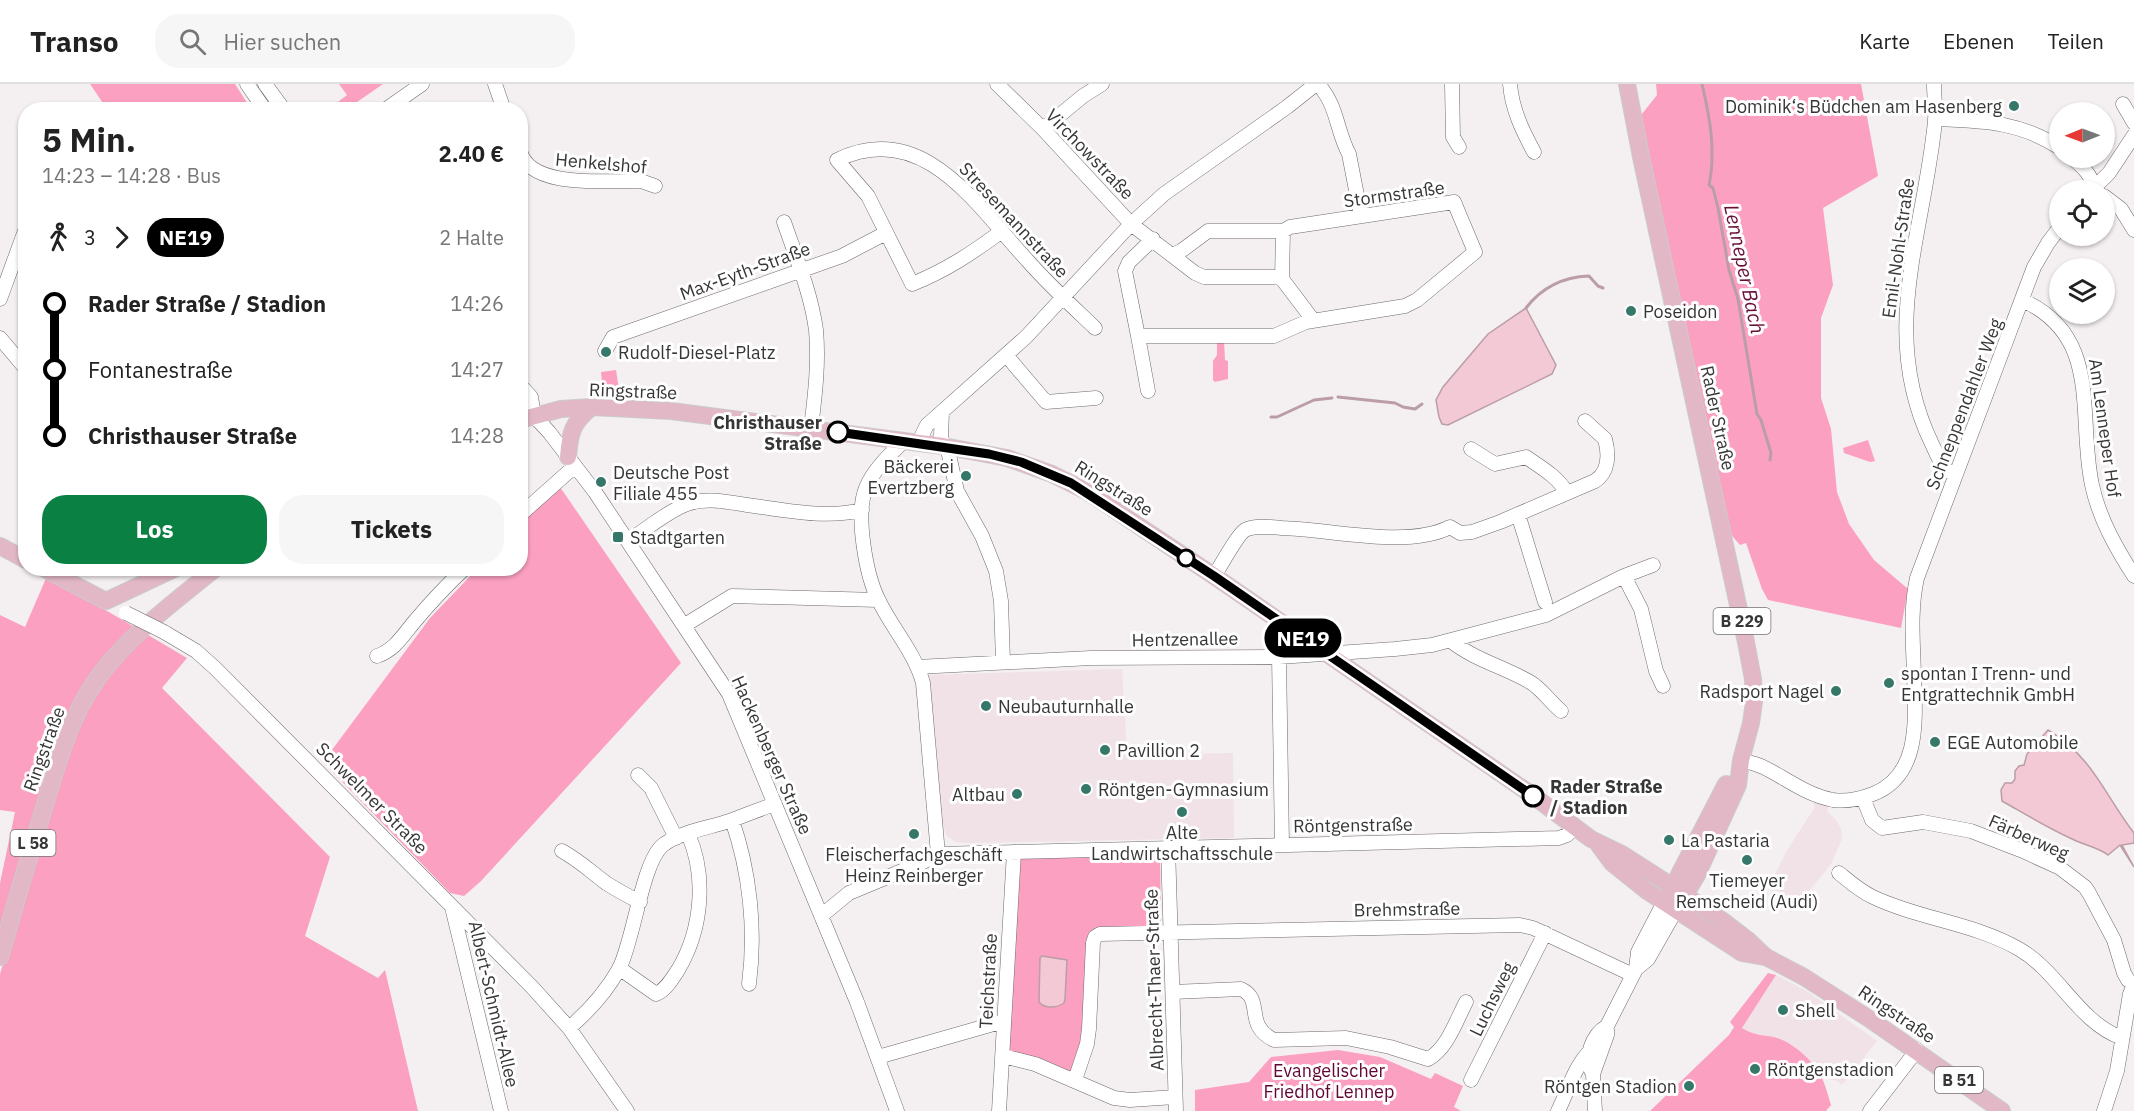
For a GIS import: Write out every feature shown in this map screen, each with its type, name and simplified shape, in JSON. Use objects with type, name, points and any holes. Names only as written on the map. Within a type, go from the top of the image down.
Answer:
[{"type":"main road","name":"Rader Straße","points":[[1627,84],[1751,666],[1754,692],[1753,712],[1741,760],[1738,784],[1697,875],[1674,899]]},
{"type":"main road","name":"Ringstraße","points":[[528,414],[592,407],[671,411],[945,446],[1007,458],[1062,478],[1088,492],[1214,576],[1532,795],[1598,843],[1612,863],[1626,876],[1674,899],[1742,952],[1766,957],[1814,983],[1917,1050],[2002,1111]]},
{"type":"main road","points":[[572,462],[571,431],[579,418],[592,407]]},
{"type":"main road","points":[[0,546],[18,556]]},
{"type":"main road","name":"Schwelmer Straße","points":[[58,576],[106,601]]},
{"type":"main road","points":[[106,601],[159,576]]},
{"type":"main road","name":"Ringstraße","points":[[0,957],[57,764],[76,714],[98,677],[121,650],[155,618],[206,576]]},
{"type":"street","points":[[247,84],[259,102]]},
{"type":"street","points":[[265,84],[278,102]]},
{"type":"street","points":[[396,102],[422,84]]},
{"type":"street","points":[[495,84],[501,102]]},
{"type":"street","name":"Virchowstraße","points":[[997,84],[1043,129],[1131,224]]},
{"type":"street","points":[[1043,129],[1083,96],[1102,84]]},
{"type":"street","points":[[938,854],[923,682],[917,667],[878,600],[867,560],[862,510],[864,494],[870,480],[892,453],[922,435],[927,425],[1006,355],[1131,224],[1164,194],[1317,84],[1328,95],[1349,154],[1361,216]]},
{"type":"street","points":[[1452,84],[1453,137],[1459,147]]},
{"type":"street","points":[[1509,84],[1521,130],[1534,152]]},
{"type":"street","name":"Emil-Nohl-Straße","points":[[1934,84],[1935,119],[1905,314],[1906,352],[1913,392],[1925,430],[1946,471],[1956,474]]},
{"type":"street","points":[[2123,104],[2134,123]]},
{"type":"street","points":[[1935,119],[2012,125],[2049,142]]},
{"type":"street","points":[[2104,180],[2134,135]]},
{"type":"street","name":"Stresemannstraße","points":[[886,233],[868,196],[837,160],[865,150],[879,149],[907,153],[943,171],[959,184],[1062,297]]},
{"type":"street","name":"Henkelshof","points":[[528,163],[551,178],[641,181],[655,186]]},
{"type":"street","points":[[2082,168],[2092,180]]},
{"type":"street","name":"Stormstraße","points":[[1172,255],[1208,231],[1283,231],[1290,227],[1454,202],[1475,252],[1408,305],[1313,320]]},
{"type":"street","points":[[2115,205],[2121,209],[2134,230]]},
{"type":"street","points":[[784,222],[812,310],[817,345],[816,388],[811,428]]},
{"type":"street","points":[[1131,224],[1202,276],[1282,279],[1313,320],[1274,336],[1138,336]]},
{"type":"street","points":[[886,233],[912,284],[959,262],[1002,231]]},
{"type":"street","points":[[1282,279],[1283,231]]},
{"type":"street","name":"Max-Eyth-Straße","points":[[605,351],[613,337],[842,256],[886,233]]},
{"type":"street","points":[[1148,391],[1125,272],[1129,262],[1153,239]]},
{"type":"street","name":"Schneppendahler Weg","points":[[1863,798],[1889,785],[1901,772],[1912,746],[1915,722],[1913,599],[1917,578],[2037,261],[2049,243]]},
{"type":"street","points":[[0,299],[18,250]]},
{"type":"street","points":[[1062,297],[1095,328]]},
{"type":"street","name":"Am Lenneper Hof","points":[[2022,300],[2056,323],[2078,358],[2084,392],[2092,487],[2107,530],[2134,576]]},
{"type":"street","points":[[0,338],[18,359]]},
{"type":"street","points":[[1006,355],[1046,402],[1096,398]]},
{"type":"street","points":[[942,412],[941,435],[957,491],[982,536],[996,571],[1001,601],[1003,662]]},
{"type":"street","name":"Hackenberger Straße","points":[[528,417],[572,462],[685,625],[729,694],[878,1057],[897,1111]]},
{"type":"street","points":[[1214,576],[1242,533],[1251,529],[1271,527],[1315,529],[1397,538],[1438,533],[1450,527],[1460,533],[1472,532],[1518,514],[1599,478],[1605,469],[1607,458],[1605,439],[1585,421]]},
{"type":"street","points":[[1471,448],[1495,464],[1526,457],[1549,472],[1568,493]]},
{"type":"street","points":[[528,507],[572,462]]},
{"type":"street","points":[[628,541],[679,508],[702,501],[808,514],[836,515],[862,510]]},
{"type":"street","points":[[1518,514],[1545,602]]},
{"type":"street","name":"Hentzenallee","points":[[917,667],[1177,656],[1279,657],[1406,648],[1451,641],[1546,615],[1624,576],[1653,565]]},
{"type":"street","points":[[377,656],[388,652],[395,646],[457,576]]},
{"type":"street","points":[[1624,576],[1641,609],[1656,670],[1663,686]]},
{"type":"street","points":[[685,625],[732,596],[878,600]]},
{"type":"street","name":"Schwelmer Straße","points":[[106,601],[196,651],[214,668],[539,993],[569,1028],[627,1111]]},
{"type":"street","points":[[1451,641],[1468,653],[1531,683],[1561,711]]},
{"type":"street","points":[[1279,657],[1282,844]]},
{"type":"street","points":[[1741,760],[1761,766],[1806,791],[1822,797],[1845,801],[1863,798]]},
{"type":"street","points":[[619,968],[656,994],[663,990],[683,960],[693,936],[699,898],[697,858],[651,788],[638,775]]},
{"type":"street","name":"Färberweg","points":[[1863,798],[1872,820],[1882,828],[1923,822],[1971,831],[2042,859],[2070,876],[2089,893],[2114,940],[2124,973],[2134,984]]},
{"type":"street","points":[[569,1028],[587,1012],[619,968],[654,856],[661,847],[682,836],[775,804]]},
{"type":"street","points":[[732,820],[749,898],[752,961],[749,984]]},
{"type":"street","name":"Röntgenstraße","points":[[821,916],[849,893],[938,854],[1559,838],[1567,835],[1575,827]]},
{"type":"street","name":"Albrecht-Thaer-Straße","points":[[1168,847],[1175,1104]]},
{"type":"street","points":[[562,851],[579,860],[603,881],[640,902]]},
{"type":"street","name":"Teichstraße","points":[[999,1111],[1014,852]]},
{"type":"street","points":[[1839,873],[1873,897],[1988,936],[2021,950],[2043,968],[2092,1020],[2106,1031],[2122,1038]]},
{"type":"street","name":"Rader Straße","points":[[1593,1078],[1607,1035],[1607,1026],[1635,972],[1638,952],[1674,899]]},
{"type":"street","name":"Albert-Schmidt-Allee","points":[[451,905],[501,1111]]},
{"type":"street","name":"Brehmstraße","points":[[1075,1080],[1087,1044],[1095,937],[1103,934],[1520,925],[1545,933],[1635,972]]},
{"type":"street","name":"Luchsweg","points":[[1471,1080],[1545,933]]},
{"type":"street","points":[[2104,1111],[2117,1071],[2130,994],[2134,984]]},
{"type":"street","points":[[1173,992],[1241,989],[1250,994],[1258,1027],[1267,1037],[1274,1040],[1286,1042],[1346,1038],[1390,1047],[1428,1059],[1437,1055],[1443,1047],[1466,1002]]},
{"type":"street","points":[[878,1057],[1004,1021]]},
{"type":"street","name":"Rader Straße","points":[[1561,1106],[1583,1058],[1590,1051],[1599,1031],[1607,1026]]},
{"type":"street","points":[[1869,1111],[1917,1050]]},
{"type":"street","points":[[1590,1051],[1589,1067],[1593,1078],[1595,1111]]},
{"type":"street","points":[[1003,1056],[1035,1064],[1114,1098],[1175,1104]]},
{"type":"street","points":[[1575,1074],[1580,1072],[1593,1078]]},
{"type":"street","points":[[1561,1106],[1573,1094],[1577,1086],[1593,1078]]},
{"type":"shaded area","points":[[1526,308],[1556,365],[1552,374],[1448,425],[1442,424],[1436,400],[1443,387],[1488,334]]},
{"type":"shaded area","name":"Röntgen-Gymnasium","points":[[1122,669],[1127,755],[1233,753],[1234,838],[964,843],[956,842],[947,836],[942,824],[927,675]]},
{"type":"shaded area","points":[[2048,730],[2076,752],[2087,764],[2134,833],[2134,843],[2122,845],[2134,867],[2120,845],[2108,855],[2053,830],[2002,801],[2001,790],[2005,783],[2012,783],[2015,779],[2015,771],[2019,766],[2024,765],[2027,754]]},
{"type":"shaded area","points":[[1813,801],[1828,806],[1827,811],[1841,829],[1842,839],[1831,864],[1791,913],[1772,892],[1770,885],[1786,852],[1815,807]]},
{"type":"shaded area","points":[[1042,956],[1067,960],[1065,999],[1064,1003],[1058,1006],[1048,1007],[1039,1002],[1040,958]]},
{"type":"shaded area","points":[[1776,975],[1808,992],[1877,1041],[1842,1085],[1826,1078],[1789,1044],[1779,1039],[1754,1035],[1742,1028]]},
{"type":"green space","points":[[90,84],[235,84],[247,102],[102,102]]},
{"type":"green space","points":[[339,84],[383,84],[357,102],[338,102],[347,95]]},
{"type":"green space","points":[[1656,84],[1861,84],[1878,176],[1823,208],[1833,285],[1821,318],[1821,398],[1831,429],[1837,492],[1849,524],[1874,560],[1908,589],[1901,628],[1768,600],[1746,543],[1740,545],[1727,530],[1638,119],[1657,95]]},
{"type":"green space","points":[[1217,341],[1224,341],[1225,360],[1228,361],[1228,379],[1215,382],[1213,380],[1213,361],[1217,355]]},
{"type":"green space","points":[[616,370],[620,396],[603,394],[601,372]]},
{"type":"green space","points":[[1868,440],[1875,461],[1870,462],[1844,453],[1843,448]]},
{"type":"green space","points":[[560,487],[681,663],[481,881],[464,896],[450,893],[323,762],[430,618],[470,576],[528,576],[528,517]]},
{"type":"green space","points":[[47,576],[138,629],[87,683],[0,936],[0,883],[15,812],[0,810],[0,615],[25,627]]},
{"type":"green space","points":[[143,632],[187,658],[162,688],[330,857],[305,936],[378,978],[385,970],[418,1111],[0,1111],[0,974],[24,891],[61,769],[98,686]]},
{"type":"green space","points":[[1160,851],[1161,930],[1100,929],[1086,1028],[1072,1075],[1006,1051],[1017,856]]},
{"type":"green space","name":"Röntgenstadion","points":[[1768,973],[1776,975],[1742,1028],[1756,1034],[1783,1040],[1807,1058],[1817,1069],[1825,1085],[1831,1105],[1826,1111],[1650,1111],[1729,1035],[1734,1027],[1730,1022]]},
{"type":"green space","name":"Evangelischer Friedhof Lennep","points":[[1338,1050],[1380,1057],[1431,1079],[1435,1073],[1463,1086],[1454,1107],[1461,1111],[1195,1111],[1195,1090],[1249,1082],[1271,1057]]},
{"type":"waterway","name":"Lenneper Bach","points":[[1702,84],[1711,134],[1712,160],[1709,185],[1713,188],[1718,208],[1729,270],[1738,299],[1757,414],[1771,453],[1770,460]]},
{"type":"waterway","points":[[1526,308],[1546,289],[1570,278],[1589,276],[1603,288]]},
{"type":"waterway","points":[[1338,397],[1395,403],[1415,409],[1422,404]]},
{"type":"waterway","points":[[1271,417],[1277,417],[1314,400],[1332,398]]},
{"type":"bus line","name":"NE19","points":[[838,432],[989,454],[1021,462],[1071,483],[1214,576],[1533,796]]},
{"type":"place","name":"Dominik‘s Büdchen am Hasenberg","points":[[2014,106]]},
{"type":"place","name":"Poseidon","points":[[1631,311]]},
{"type":"place","name":"Rudolf-Diesel-Platz","points":[[606,352]]},
{"type":"place","name":"Christhauser Straße","points":[[838,432]]},
{"type":"place","name":"Bäckerei Evertzberg","points":[[966,476]]},
{"type":"place","name":"Deutsche Post Filiale 455","points":[[601,482]]},
{"type":"place","name":"Stadtgarten","points":[[618,537]]},
{"type":"place","name":"spontan I Trenn- und Entgrattechnik GmbH","points":[[1889,683]]},
{"type":"place","name":"Radsport Nagel","points":[[1836,691]]},
{"type":"place","name":"Neubauturnhalle","points":[[986,706]]},
{"type":"place","name":"EGE Automobile","points":[[1935,742]]},
{"type":"place","name":"Pavillion 2","points":[[1105,750]]},
{"type":"place","name":"Röntgen-Gymnasium","points":[[1086,789]]},
{"type":"place","name":"Altbau","points":[[1017,794]]},
{"type":"place","name":"Rader Straße / Stadion","points":[[1533,796]]},
{"type":"place","name":"Alte Landwirtschaftsschule","points":[[1182,812]]},
{"type":"place","name":"Fleischerfachgeschäft Heinz Reinberger","points":[[914,834]]},
{"type":"place","name":"La Pastaria","points":[[1669,840]]},
{"type":"place","name":"Tiemeyer Remscheid (Audi)","points":[[1747,860]]},
{"type":"place","name":"Shell","points":[[1783,1010]]},
{"type":"place","name":"Röntgenstadion","points":[[1755,1069]]},
{"type":"place","name":"Röntgen Stadion","points":[[1689,1086]]}]
